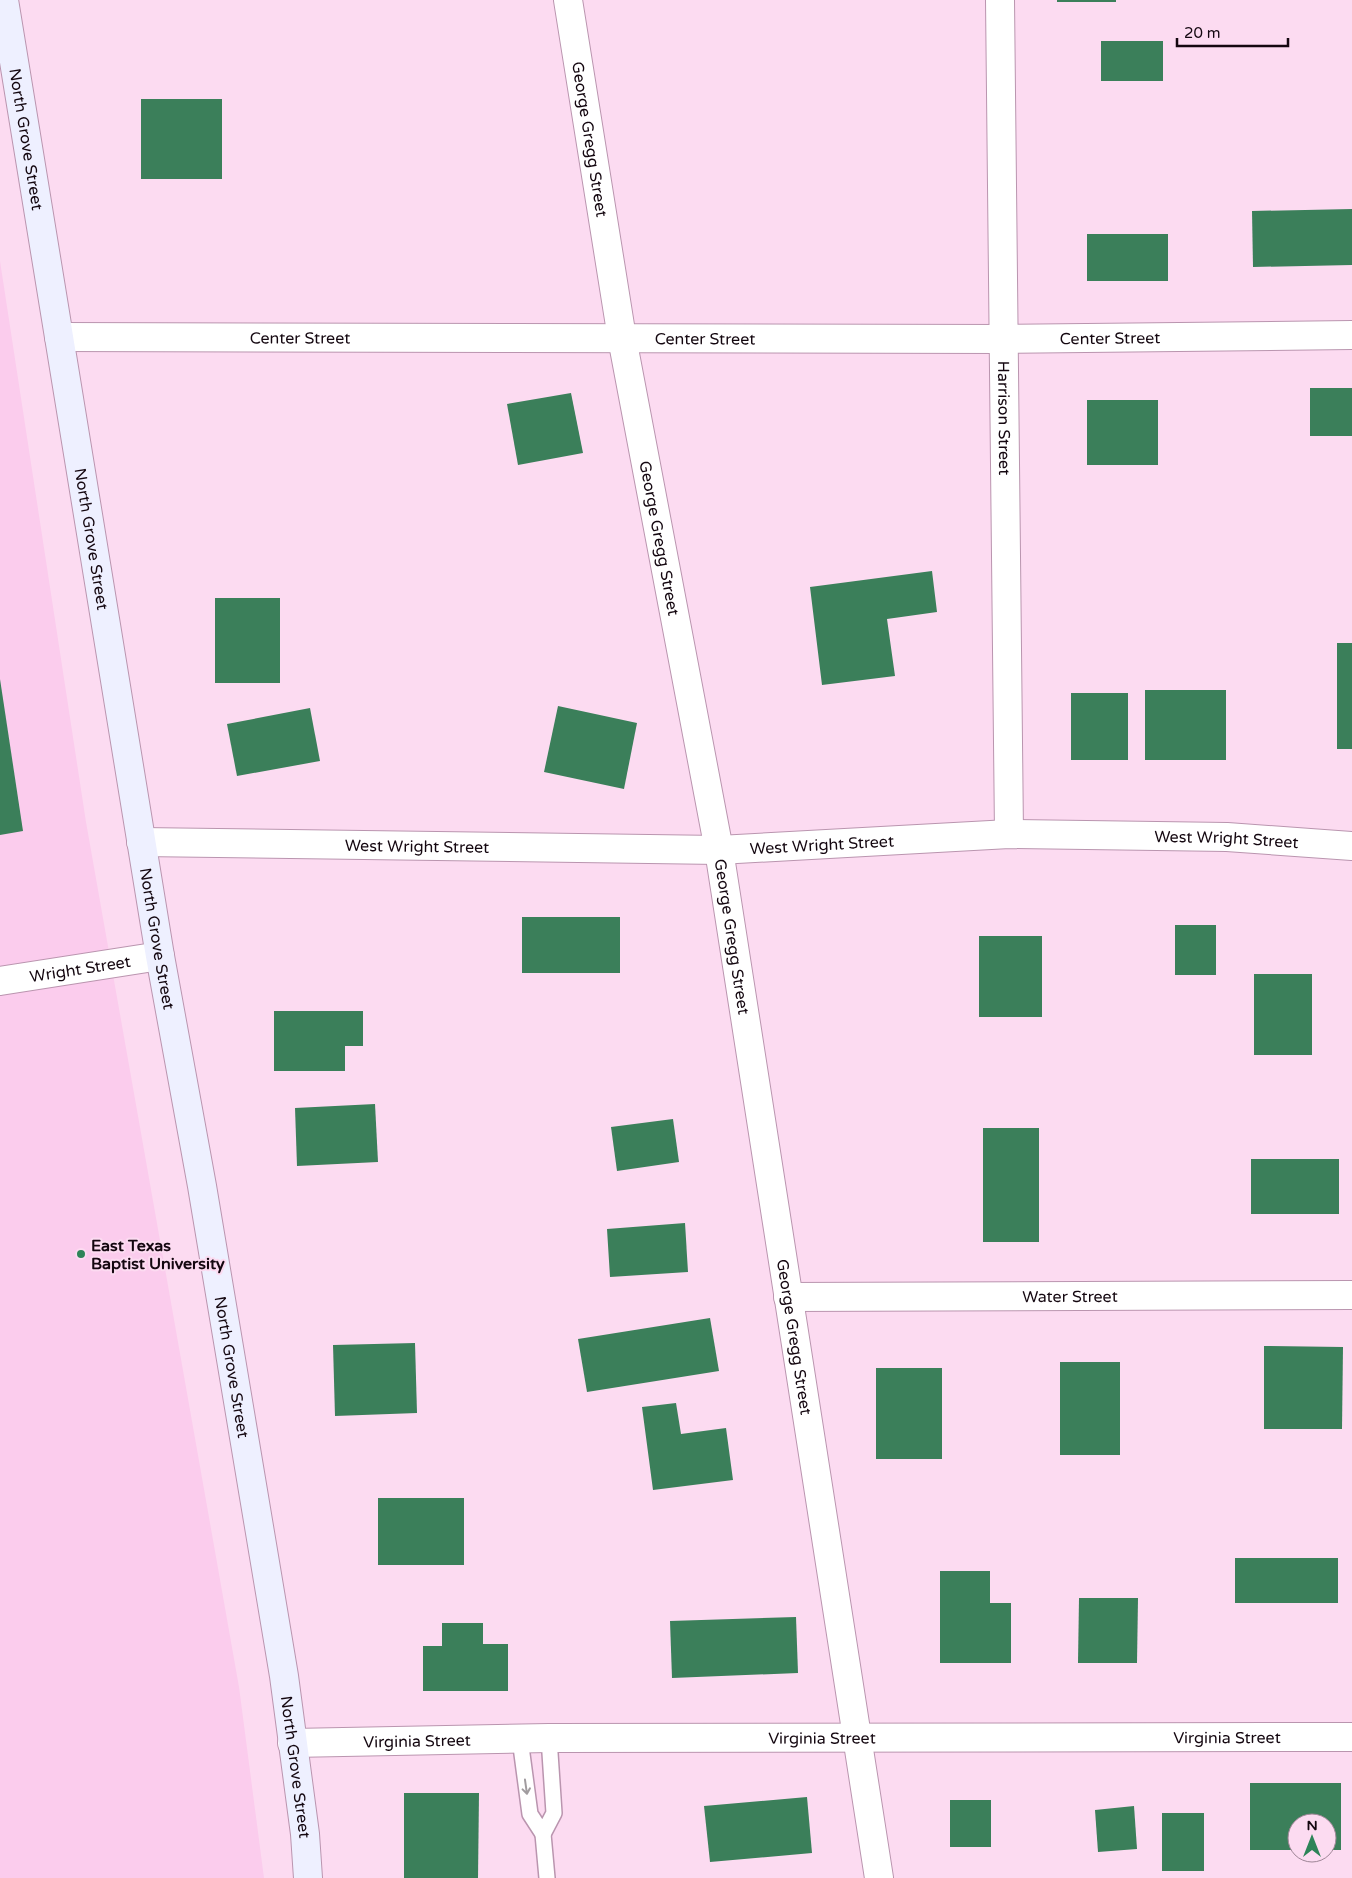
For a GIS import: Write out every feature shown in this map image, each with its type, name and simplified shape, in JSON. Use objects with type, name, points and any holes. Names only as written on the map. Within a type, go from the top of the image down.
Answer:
[{"type":"main road","name":"North Grove Street","points":[[4,0],[160,956],[202,1186],[284,1676],[305,1834],[308,1878]]},
{"type":"street","name":"George Gregg Street","points":[[568,0],[622,338],[718,850],[879,1878]]},
{"type":"street","name":"Harrison Street","points":[[1000,0],[1009,834]]},
{"type":"street","name":"Center Street","points":[[59,337],[1005,339],[1352,335]]},
{"type":"street","name":"West Wright Street","points":[[141,842],[718,850],[1009,834],[1227,837],[1352,846]]},
{"type":"street","name":"Wright Street","points":[[0,981],[160,956]]},
{"type":"street","name":"Water Street","points":[[788,1298],[1352,1295]]},
{"type":"street","name":"Virginia Street","points":[[292,1743],[549,1738],[1352,1737]]},
{"type":"lane","points":[[543,1834],[554,1814],[549,1738]]},
{"type":"lane","points":[[520,1739],[530,1814],[543,1834],[547,1878]]},
{"type":"shaded area","name":"East Texas Baptist University","points":[[0,261],[86,822],[239,1687],[264,1878],[0,1878]]},
{"type":"building","points":[[1057,0],[1116,0],[1116,2],[1057,2]]},
{"type":"building","points":[[1101,41],[1163,41],[1163,81],[1101,81]]},
{"type":"building","points":[[141,99],[222,99],[222,179],[141,179]]},
{"type":"building","points":[[1352,209],[1352,265],[1253,267],[1252,211]]},
{"type":"building","points":[[1087,234],[1168,234],[1168,281],[1087,281]]},
{"type":"building","points":[[1310,388],[1352,388],[1352,436],[1310,436]]},
{"type":"building","points":[[571,393],[583,453],[518,465],[507,404]]},
{"type":"building","points":[[1087,400],[1158,400],[1158,465],[1087,465]]},
{"type":"building","points":[[932,571],[937,612],[887,619],[895,676],[822,685],[810,587]]},
{"type":"building","points":[[215,598],[280,598],[280,683],[215,683]]},
{"type":"building","points":[[1337,643],[1352,643],[1352,749],[1337,749]]},
{"type":"building","points":[[0,679],[23,831],[0,835]]},
{"type":"building","points":[[1145,690],[1226,690],[1226,760],[1145,760]]},
{"type":"building","points":[[1071,693],[1128,693],[1128,760],[1071,760]]},
{"type":"building","points":[[558,706],[637,723],[624,789],[544,772]]},
{"type":"building","points":[[310,708],[320,761],[237,776],[227,724]]},
{"type":"building","points":[[522,917],[620,917],[620,973],[522,973]]},
{"type":"building","points":[[1175,925],[1216,925],[1216,975],[1175,975]]},
{"type":"building","points":[[979,936],[1042,936],[1042,1017],[979,1017]]},
{"type":"building","points":[[1254,974],[1312,974],[1312,1055],[1254,1055]]},
{"type":"building","points":[[274,1011],[363,1011],[363,1046],[345,1046],[345,1071],[274,1071]]},
{"type":"building","points":[[375,1104],[378,1162],[297,1166],[295,1108]]},
{"type":"building","points":[[673,1119],[679,1162],[617,1171],[611,1127]]},
{"type":"building","points":[[983,1128],[1039,1128],[1039,1242],[983,1242]]},
{"type":"building","points":[[1251,1159],[1339,1159],[1339,1214],[1251,1214]]},
{"type":"building","points":[[685,1223],[688,1272],[610,1277],[607,1229]]},
{"type":"building","points":[[710,1318],[719,1371],[587,1392],[578,1339]]},
{"type":"building","points":[[415,1343],[417,1413],[335,1416],[333,1345]]},
{"type":"building","points":[[1264,1346],[1343,1347],[1342,1429],[1264,1429]]},
{"type":"building","points":[[1060,1362],[1120,1362],[1120,1455],[1060,1455]]},
{"type":"building","points":[[876,1368],[942,1368],[942,1459],[876,1459]]},
{"type":"building","points":[[676,1403],[681,1434],[726,1428],[733,1480],[653,1490],[642,1407]]},
{"type":"building","points":[[378,1498],[464,1498],[464,1565],[378,1565]]},
{"type":"building","points":[[1235,1558],[1338,1558],[1338,1603],[1235,1603]]},
{"type":"building","points":[[940,1571],[990,1571],[990,1603],[1011,1603],[1011,1663],[940,1663]]},
{"type":"building","points":[[1079,1598],[1138,1598],[1137,1663],[1078,1663]]},
{"type":"building","points":[[796,1617],[798,1673],[672,1678],[670,1621]]},
{"type":"building","points":[[442,1623],[483,1623],[483,1644],[508,1644],[508,1691],[423,1691],[423,1646],[442,1646]]},
{"type":"building","points":[[1250,1783],[1341,1783],[1341,1850],[1337,1850],[1337,1813],[1287,1813],[1287,1850],[1250,1850]]},
{"type":"building","points":[[404,1793],[479,1793],[478,1878],[404,1878]]},
{"type":"building","points":[[807,1797],[812,1853],[710,1862],[704,1806]]},
{"type":"building","points":[[950,1800],[991,1800],[991,1847],[950,1847]]},
{"type":"building","points":[[1134,1806],[1137,1849],[1098,1852],[1095,1810]]},
{"type":"building","points":[[1162,1813],[1204,1813],[1204,1871],[1162,1871]]},
{"type":"place","name":"East Texas Baptist University","points":[[81,1254]]}]
